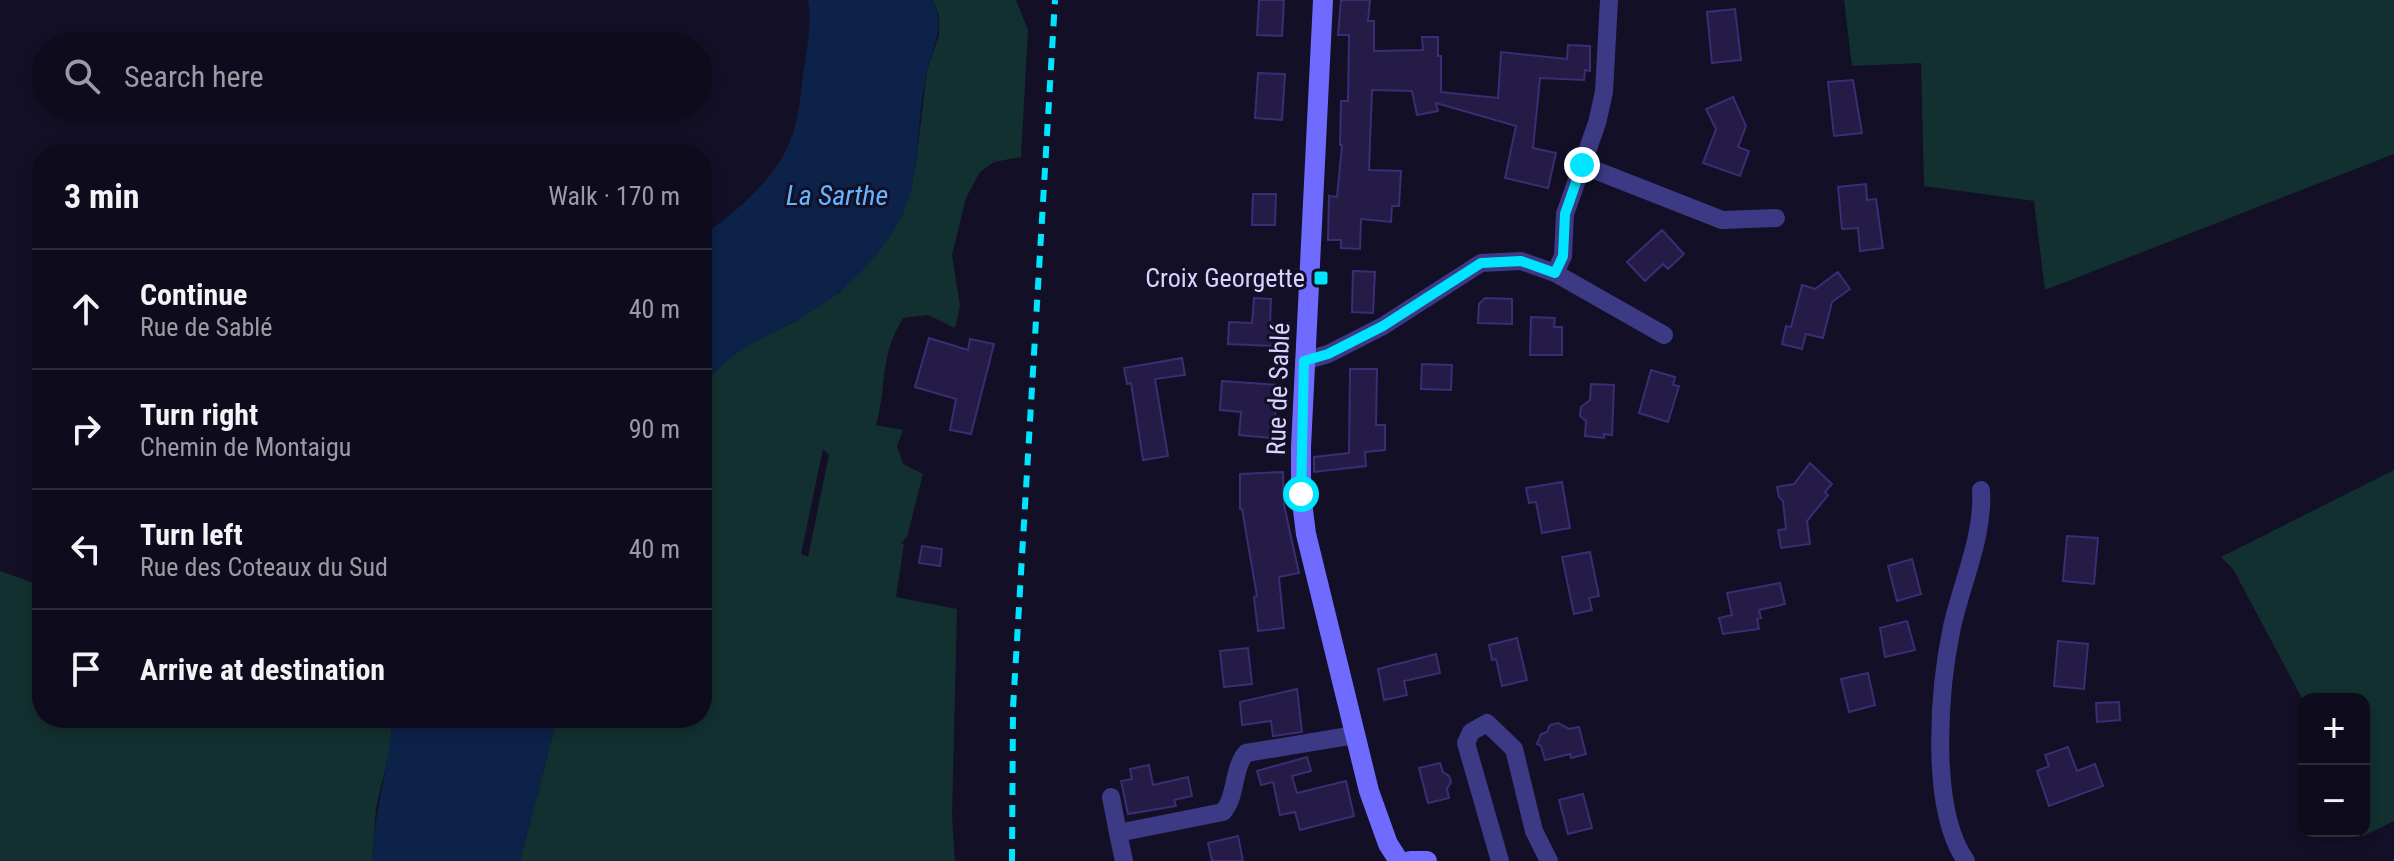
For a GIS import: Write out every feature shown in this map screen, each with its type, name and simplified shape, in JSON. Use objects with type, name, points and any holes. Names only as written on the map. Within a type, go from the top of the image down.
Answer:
[{"type":"main road","name":"Rue de Sablé","points":[[1323,0],[1304,361],[1301,479],[1306,534],[1355,735],[1374,804],[1388,844],[1399,861]]},
{"type":"main road","points":[[1410,861],[1427,861]]},
{"type":"street","points":[[1555,273],[1563,256],[1565,214],[1597,123],[1604,92],[1609,0]]},
{"type":"street","points":[[1582,165],[1722,220],[1776,218]]},
{"type":"street","points":[[1304,361],[1328,354],[1383,326],[1481,263],[1521,261],[1555,273],[1664,335]]},
{"type":"street","points":[[1966,861],[1959,851],[1947,816],[1940,742],[1952,628],[1982,513],[1981,490]]},
{"type":"street","points":[[1500,861],[1466,743],[1471,732],[1487,723],[1514,749],[1534,831],[1549,861]]},
{"type":"street","points":[[1118,833],[1223,812],[1228,806],[1239,761],[1246,753],[1355,735]]},
{"type":"street","points":[[1111,797],[1124,861]]},
{"type":"green space","points":[[933,0],[1016,0],[1028,30],[1021,157],[994,162],[980,172],[966,198],[952,255],[960,306],[955,328],[928,315],[903,318],[890,347],[876,425],[903,430],[897,446],[903,464],[923,474],[907,537],[901,543],[904,544],[896,597],[957,609],[952,816],[955,861],[520,861],[554,728],[712,728],[712,375],[731,356],[755,340],[798,320],[840,292],[889,238],[902,216],[915,170],[927,70],[939,35],[939,16]],"holes":[[[823,449],[829,455],[808,557],[801,554]]]},
{"type":"green space","points":[[1844,0],[2394,0],[2394,154],[2045,290],[2034,201],[1924,186],[1921,63],[1852,66]]},
{"type":"green space","points":[[2394,470],[2394,821],[2370,833],[2370,693],[2299,693],[2233,569],[2221,557]]},
{"type":"green space","points":[[0,571],[32,582],[32,728],[392,728],[376,808],[372,861],[0,861]]},
{"type":"water","name":"La Sarthe","points":[[808,0],[933,0],[938,27],[927,70],[911,191],[894,231],[851,282],[815,309],[735,355],[712,374],[712,229],[757,190],[788,147],[800,102],[809,19]]},
{"type":"water","points":[[392,728],[554,728],[520,861],[372,861]]},
{"type":"building","points":[[1259,0],[1284,0],[1282,36],[1257,35]]},
{"type":"building","points":[[1341,0],[1370,0],[1368,21],[1374,21],[1374,51],[1423,50],[1422,37],[1438,37],[1441,92],[1498,98],[1501,52],[1567,59],[1568,45],[1590,46],[1590,71],[1585,70],[1584,80],[1540,78],[1533,148],[1556,153],[1548,188],[1505,178],[1516,126],[1436,103],[1438,111],[1417,115],[1412,91],[1372,90],[1369,170],[1401,171],[1399,206],[1392,206],[1391,222],[1361,219],[1360,249],[1341,248],[1341,240],[1328,240],[1329,196],[1337,197],[1342,145],[1341,101],[1348,101],[1349,35],[1338,35]]},
{"type":"building","points":[[1735,9],[1741,60],[1712,63],[1707,12]]},
{"type":"building","points":[[1258,73],[1285,74],[1282,120],[1255,118]]},
{"type":"building","points":[[1853,80],[1862,133],[1834,136],[1828,82]]},
{"type":"building","points":[[1733,97],[1746,126],[1738,147],[1749,151],[1740,176],[1703,163],[1716,129],[1706,109]]},
{"type":"building","points":[[1866,184],[1867,200],[1876,199],[1883,248],[1860,251],[1858,228],[1842,229],[1838,187]]},
{"type":"building","points":[[1253,194],[1276,194],[1275,225],[1252,225]]},
{"type":"building","points":[[1662,230],[1684,254],[1668,269],[1663,264],[1645,281],[1627,262]]},
{"type":"building","points":[[1353,271],[1375,272],[1373,313],[1352,312]]},
{"type":"building","points":[[1838,272],[1850,289],[1832,302],[1823,338],[1806,334],[1802,349],[1782,344],[1786,326],[1791,327],[1802,285],[1815,289]]},
{"type":"building","points":[[1254,298],[1271,299],[1270,324],[1275,324],[1273,346],[1228,344],[1229,322],[1252,323]]},
{"type":"building","points":[[1485,298],[1512,299],[1512,324],[1478,323],[1479,304]]},
{"type":"building","points":[[1531,317],[1555,318],[1554,327],[1562,327],[1562,355],[1530,355]]},
{"type":"building","points":[[929,338],[968,350],[970,339],[994,344],[971,434],[950,430],[956,399],[915,387]]},
{"type":"building","points":[[1182,358],[1185,375],[1155,379],[1168,456],[1143,460],[1131,383],[1127,384],[1124,368]]},
{"type":"building","points":[[1422,364],[1452,365],[1451,390],[1421,389]]},
{"type":"building","points":[[1350,369],[1377,369],[1376,425],[1385,425],[1385,450],[1365,452],[1366,466],[1314,472],[1314,457],[1349,453]]},
{"type":"building","points":[[1651,370],[1675,377],[1673,385],[1679,386],[1668,422],[1639,413]]},
{"type":"building","points":[[1222,381],[1278,385],[1273,438],[1239,435],[1241,412],[1220,410]]},
{"type":"building","points":[[1591,384],[1614,385],[1612,435],[1604,434],[1604,438],[1585,436],[1586,421],[1580,416],[1581,407],[1590,400]]},
{"type":"building","points":[[1810,463],[1832,484],[1825,492],[1828,495],[1807,521],[1810,544],[1781,548],[1778,530],[1786,529],[1783,501],[1777,487],[1794,484]]},
{"type":"building","points":[[1283,472],[1284,505],[1299,573],[1279,577],[1284,628],[1258,631],[1254,597],[1257,596],[1240,509],[1240,474]]},
{"type":"building","points":[[1562,482],[1570,528],[1542,533],[1536,502],[1529,503],[1526,488]]},
{"type":"building","points":[[2067,536],[2098,538],[2094,584],[2063,581]]},
{"type":"building","points":[[922,546],[942,549],[940,566],[919,563]]},
{"type":"building","points":[[1590,552],[1599,596],[1589,598],[1592,610],[1574,614],[1562,557]]},
{"type":"building","points":[[1912,559],[1921,594],[1897,601],[1888,566]]},
{"type":"building","points":[[1780,583],[1785,604],[1759,610],[1759,629],[1723,634],[1719,618],[1732,615],[1727,593]]},
{"type":"building","points":[[1907,621],[1915,650],[1885,657],[1880,628]]},
{"type":"building","points":[[1517,638],[1527,680],[1502,686],[1496,659],[1492,660],[1489,645]]},
{"type":"building","points":[[2058,641],[2088,644],[2084,689],[2054,686]]},
{"type":"building","points":[[1248,648],[1252,684],[1224,687],[1220,651]]},
{"type":"building","points":[[1436,654],[1440,673],[1404,681],[1407,695],[1384,700],[1378,669]]},
{"type":"building","points":[[1868,673],[1875,705],[1849,712],[1841,679]]},
{"type":"building","points":[[1297,689],[1302,732],[1273,736],[1271,721],[1242,725],[1240,702]]},
{"type":"building","points":[[2119,702],[2120,720],[2097,722],[2096,703]]},
{"type":"building","points":[[1558,723],[1569,729],[1579,727],[1586,754],[1545,760],[1541,746],[1537,744],[1550,725]]},
{"type":"building","points":[[2068,747],[2077,771],[2095,764],[2103,786],[2049,806],[2037,771],[2049,766],[2045,755]]},
{"type":"building","points":[[1307,757],[1311,771],[1292,776],[1297,793],[1346,781],[1354,816],[1300,830],[1295,812],[1280,815],[1273,782],[1261,785],[1257,771]]},
{"type":"building","points":[[1440,763],[1451,782],[1447,789],[1449,798],[1428,803],[1419,768]]},
{"type":"building","points":[[1149,765],[1153,785],[1188,777],[1192,796],[1174,800],[1176,806],[1128,814],[1121,781],[1132,779],[1130,769]]},
{"type":"building","points":[[1583,794],[1592,828],[1568,834],[1559,800]]},
{"type":"building","points":[[1238,836],[1243,861],[1212,861],[1208,843]]},
{"type":"railway","points":[[1012,861],[1013,708],[1055,0]]},
{"type":"place","name":"Croix Georgette","points":[[1321,278]]},
{"type":"route","points":[[1301,494],[1304,361],[1328,354],[1383,326],[1481,263],[1521,261],[1555,273],[1563,256],[1565,214],[1582,165]]}]
